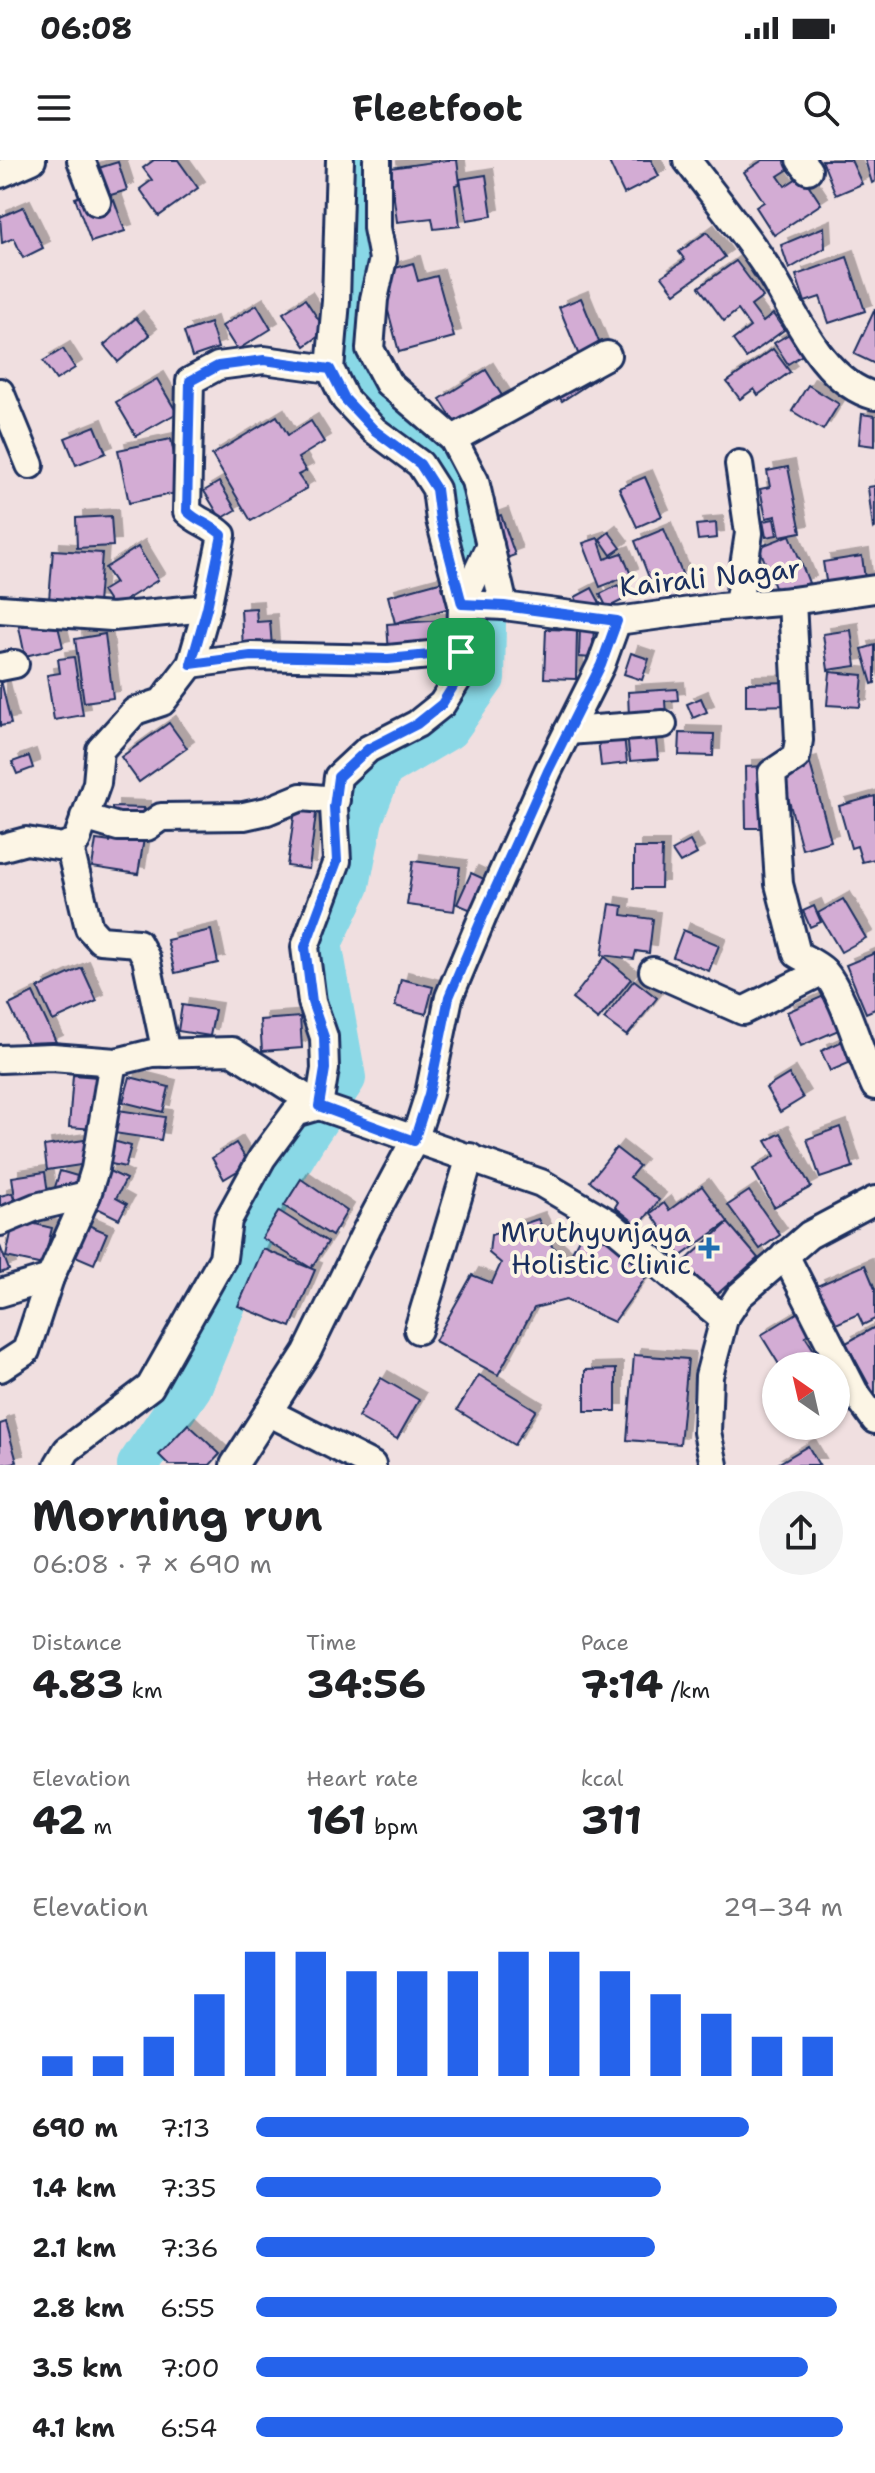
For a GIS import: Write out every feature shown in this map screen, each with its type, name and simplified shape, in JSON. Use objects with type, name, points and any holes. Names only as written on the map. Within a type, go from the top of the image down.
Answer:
[{"type":"street","points":[[0,174],[32,160]]},
{"type":"street","points":[[81,160],[97,202]]},
{"type":"street","points":[[331,1110],[324,1037],[312,1002],[305,947],[337,861],[338,777],[368,749],[417,724],[442,704],[457,680],[462,604],[440,520],[436,489],[420,464],[374,430],[345,399],[330,369],[336,301],[340,160]]},
{"type":"street","points":[[377,160],[377,228],[383,259],[374,299],[370,349],[388,383],[453,439],[475,481],[504,606]]},
{"type":"street","points":[[687,160],[767,267],[815,349],[841,378],[875,396]]},
{"type":"street","points":[[453,439],[607,355]]},
{"type":"street","points":[[0,848],[26,841],[63,847],[76,842],[97,783],[100,750],[135,711],[162,702],[191,664],[207,608],[222,535],[209,523],[196,520],[187,511],[190,381],[218,366],[264,360],[330,369]]},
{"type":"street","points":[[0,392],[30,465]]},
{"type":"street","points":[[738,605],[749,533],[739,464]]},
{"type":"street","points":[[462,604],[490,545]]},
{"type":"street","name":"Kairali Nagar","points":[[462,604],[504,606],[617,621],[875,589]]},
{"type":"street","points":[[792,601],[799,740],[796,757],[772,773],[779,884],[797,954],[823,971],[842,1003],[860,1055],[875,1086]]},
{"type":"street","points":[[0,609],[112,617],[207,608]]},
{"type":"street","points":[[234,1465],[307,1352],[414,1141],[429,1094],[449,997],[483,916],[601,665],[617,621]]},
{"type":"street","points":[[191,664],[251,656],[388,659],[461,652]]},
{"type":"street","points":[[568,731],[663,724]]},
{"type":"street","points":[[84,817],[118,827],[147,827],[161,817],[244,816],[267,811],[301,797],[336,800]]},
{"type":"street","points":[[69,844],[89,928],[100,940],[138,943],[146,958],[166,1053]]},
{"type":"street","points":[[653,971],[743,1011],[823,971]]},
{"type":"street","points":[[0,1059],[52,1057],[116,1062],[152,1053],[232,1051],[331,1110],[541,1183],[609,1223],[724,1319]]},
{"type":"street","points":[[0,1368],[26,1351],[50,1278],[87,1195],[95,1169],[112,1067],[116,1062]]},
{"type":"street","points":[[58,1465],[67,1450],[150,1387],[223,1258],[228,1220],[262,1158],[295,1113],[331,1110]]},
{"type":"street","points":[[418,1330],[470,1157]]},
{"type":"street","points":[[0,1222],[36,1207],[87,1195]]},
{"type":"street","points":[[714,1465],[707,1432],[709,1376],[724,1319],[739,1296],[809,1235],[875,1200]]},
{"type":"street","points":[[785,1255],[854,1391],[875,1420]]},
{"type":"street","points":[[0,1293],[50,1278]]},
{"type":"street","points":[[268,1412],[372,1465]]},
{"type":"building","points":[[154,160],[178,160],[198,188],[159,216],[140,189],[152,180],[143,168]]},
{"type":"building","points":[[457,160],[460,184],[455,185],[460,226],[434,229],[432,218],[397,222],[390,168]]},
{"type":"building","points":[[608,160],[651,160],[659,176],[624,194]]},
{"type":"building","points":[[763,160],[787,160],[792,167],[778,176],[785,186],[802,175],[821,204],[774,235],[756,207],[764,202],[744,172]]},
{"type":"building","points":[[822,160],[851,160],[862,184],[836,195]]},
{"type":"building","points":[[865,160],[875,160],[875,181],[872,183]]},
{"type":"building","points":[[118,162],[127,190],[98,199],[89,171]]},
{"type":"building","points":[[486,175],[492,216],[467,220],[460,179]]},
{"type":"building","points":[[91,193],[96,206],[114,200],[125,231],[91,242],[75,198]]},
{"type":"building","points":[[23,207],[43,248],[23,258],[14,238],[2,243],[0,217]]},
{"type":"building","points":[[824,227],[825,248],[789,269],[781,245]]},
{"type":"building","points":[[707,232],[725,257],[675,293],[662,276],[685,260],[679,252]]},
{"type":"building","points":[[847,257],[865,311],[829,323],[820,297],[805,302],[796,275]]},
{"type":"building","points":[[736,261],[763,297],[751,306],[763,322],[773,314],[784,330],[746,358],[733,340],[750,327],[738,310],[724,321],[699,287]]},
{"type":"building","points":[[413,263],[418,281],[437,276],[454,337],[399,352],[378,273]]},
{"type":"building","points":[[581,298],[604,354],[582,363],[559,307]]},
{"type":"building","points":[[305,299],[326,331],[305,346],[283,313]]},
{"type":"building","points":[[257,305],[271,329],[237,350],[222,326]]},
{"type":"building","points":[[875,309],[875,364],[854,354]]},
{"type":"building","points":[[136,318],[150,335],[118,362],[104,345]]},
{"type":"building","points":[[210,323],[218,348],[192,357],[184,332]]},
{"type":"building","points":[[791,333],[804,354],[788,364],[774,343]]},
{"type":"building","points":[[63,349],[75,368],[56,380],[43,361]]},
{"type":"building","points":[[773,349],[790,372],[758,395],[754,389],[740,399],[727,382]]},
{"type":"building","points":[[591,365],[599,377],[562,401],[554,389]]},
{"type":"building","points":[[486,370],[506,402],[460,431],[440,399]]},
{"type":"building","points":[[157,379],[177,413],[136,436],[116,402]]},
{"type":"building","points":[[808,385],[839,404],[823,430],[792,411]]},
{"type":"building","points":[[862,414],[875,416],[875,446],[859,444]]},
{"type":"building","points":[[277,416],[288,435],[311,421],[324,442],[298,458],[306,471],[298,475],[307,488],[251,521],[212,455]]},
{"type":"building","points":[[95,426],[106,453],[76,465],[65,438]]},
{"type":"building","points":[[171,439],[181,492],[129,503],[118,450]]},
{"type":"building","points":[[788,467],[801,532],[780,536],[776,516],[766,518],[760,489],[770,487],[767,471]]},
{"type":"building","points":[[645,477],[662,516],[637,527],[619,488]]},
{"type":"building","points":[[219,482],[236,510],[221,519],[204,491]]},
{"type":"building","points":[[875,486],[875,528],[873,529],[868,487]]},
{"type":"building","points":[[501,515],[515,555],[504,559],[490,519]]},
{"type":"building","points":[[111,516],[113,546],[77,548],[76,518]]},
{"type":"building","points":[[774,519],[777,535],[766,537],[763,521]]},
{"type":"building","points":[[716,523],[717,538],[698,540],[696,525]]},
{"type":"building","points":[[664,529],[683,576],[653,588],[635,541]]},
{"type":"building","points":[[609,532],[621,548],[611,555],[600,539]]},
{"type":"building","points":[[790,535],[809,583],[778,595],[759,547]]},
{"type":"building","points":[[598,538],[605,559],[622,553],[631,575],[600,587],[583,543]]},
{"type":"building","points":[[138,547],[158,580],[113,608],[102,591],[115,583],[105,568]]},
{"type":"building","points":[[53,550],[102,553],[98,604],[49,600]]},
{"type":"building","points":[[862,556],[866,587],[828,593],[823,562]]},
{"type":"building","points":[[443,581],[450,608],[395,623],[388,596]]},
{"type":"building","points":[[618,585],[625,599],[607,608],[600,594]]},
{"type":"building","points":[[592,588],[600,603],[582,611],[575,597]]},
{"type":"building","points":[[256,608],[257,622],[270,621],[272,647],[243,649],[241,609]]},
{"type":"building","points":[[56,618],[63,647],[25,656],[19,627]]},
{"type":"building","points":[[445,620],[447,649],[389,653],[387,624]]},
{"type":"building","points":[[580,627],[594,628],[592,658],[579,657]]},
{"type":"building","points":[[546,629],[577,630],[576,679],[544,678]]},
{"type":"building","points":[[851,630],[856,666],[828,670],[823,634]]},
{"type":"building","points":[[105,634],[113,698],[84,702],[75,639]]},
{"type":"building","points":[[875,645],[875,683],[872,684],[862,649]]},
{"type":"building","points":[[631,653],[649,659],[642,680],[624,674]]},
{"type":"building","points":[[74,657],[83,715],[54,720],[47,675],[60,673],[58,659]]},
{"type":"building","points":[[830,672],[863,675],[860,707],[827,705]]},
{"type":"building","points":[[0,676],[11,724],[0,726]]},
{"type":"building","points":[[794,682],[795,705],[746,706],[746,683]]},
{"type":"building","points":[[677,689],[678,700],[665,701],[666,715],[629,717],[628,692]]},
{"type":"building","points":[[701,698],[707,712],[693,718],[687,704]]},
{"type":"building","points":[[169,723],[187,748],[139,782],[121,757]]},
{"type":"building","points":[[655,731],[658,759],[630,761],[627,734]]},
{"type":"building","points":[[680,733],[714,734],[713,756],[679,755]]},
{"type":"building","points":[[624,736],[627,763],[601,766],[598,739]]},
{"type":"building","points":[[29,756],[33,768],[17,774],[12,762]]},
{"type":"building","points":[[810,763],[831,841],[802,849],[781,771]]},
{"type":"building","points":[[765,766],[766,828],[746,828],[745,767]]},
{"type":"building","points":[[875,796],[875,859],[862,862],[857,846],[851,848],[839,806]]},
{"type":"building","points":[[296,803],[317,806],[309,869],[287,866]]},
{"type":"building","points":[[112,807],[144,808],[144,824],[112,824]]},
{"type":"building","points":[[113,827],[145,833],[138,874],[92,867],[96,840],[110,842]]},
{"type":"building","points":[[690,841],[697,854],[680,863],[672,851]]},
{"type":"building","points":[[634,848],[662,848],[661,888],[634,888]]},
{"type":"building","points":[[413,861],[460,867],[454,911],[407,905]]},
{"type":"building","points":[[471,873],[495,884],[481,914],[457,904]]},
{"type":"building","points":[[843,899],[866,938],[841,952],[818,913]]},
{"type":"building","points":[[610,904],[623,906],[622,915],[653,919],[649,953],[636,951],[634,959],[602,955]]},
{"type":"building","points":[[814,906],[821,922],[810,927],[803,911]]},
{"type":"building","points":[[211,930],[218,963],[175,973],[167,940]]},
{"type":"building","points":[[683,930],[719,945],[709,971],[673,957]]},
{"type":"building","points":[[875,953],[875,1009],[866,1013],[846,965]]},
{"type":"building","points":[[605,957],[631,979],[598,1020],[572,999]]},
{"type":"building","points":[[82,968],[97,1001],[53,1021],[38,988]]},
{"type":"building","points":[[401,979],[433,987],[426,1014],[395,1006]]},
{"type":"building","points":[[634,980],[657,998],[627,1036],[604,1019]]},
{"type":"building","points":[[833,992],[848,1026],[801,1046],[787,1012]]},
{"type":"building","points":[[33,993],[56,1042],[32,1053],[9,1005]]},
{"type":"building","points":[[182,1005],[215,1010],[210,1036],[178,1031]]},
{"type":"building","points":[[300,1017],[302,1048],[262,1051],[260,1020]]},
{"type":"building","points":[[847,1039],[856,1060],[830,1071],[821,1051]]},
{"type":"building","points":[[789,1074],[803,1098],[780,1112],[766,1088]]},
{"type":"building","points":[[73,1075],[98,1077],[94,1129],[69,1127]]},
{"type":"building","points":[[130,1077],[169,1087],[163,1112],[123,1102]]},
{"type":"building","points":[[118,1110],[165,1117],[161,1140],[114,1133]]},
{"type":"building","points":[[840,1127],[853,1167],[820,1178],[807,1139]]},
{"type":"building","points":[[781,1133],[811,1187],[774,1207],[753,1169],[775,1156],[766,1141]]},
{"type":"building","points":[[91,1139],[94,1163],[47,1170],[44,1146]]},
{"type":"building","points":[[113,1141],[131,1146],[125,1167],[107,1163]]},
{"type":"building","points":[[236,1143],[249,1164],[224,1179],[212,1158]]},
{"type":"building","points":[[616,1148],[639,1166],[630,1177],[659,1200],[639,1226],[615,1207],[618,1202],[590,1181]]},
{"type":"building","points":[[60,1171],[84,1178],[79,1194],[55,1187]]},
{"type":"building","points":[[109,1171],[126,1179],[116,1198],[127,1204],[119,1219],[91,1205]]},
{"type":"building","points":[[45,1172],[49,1200],[16,1204],[12,1177]]},
{"type":"building","points":[[301,1179],[347,1211],[332,1236],[284,1206]]},
{"type":"building","points":[[702,1186],[728,1222],[681,1256],[651,1213],[664,1203],[669,1210]]},
{"type":"building","points":[[749,1191],[780,1235],[760,1249],[728,1205]]},
{"type":"building","points":[[12,1193],[16,1206],[0,1211],[0,1196]]},
{"type":"building","points":[[279,1211],[328,1242],[311,1268],[262,1238]]},
{"type":"building","points":[[14,1219],[52,1228],[43,1265],[6,1257]]},
{"type":"building","points":[[538,1219],[552,1246],[568,1260],[584,1228],[654,1266],[614,1322],[566,1300],[534,1308],[498,1375],[435,1341],[472,1275],[492,1283],[501,1263],[489,1253],[491,1235]]},
{"type":"building","points":[[79,1221],[107,1233],[94,1264],[66,1252]]},
{"type":"building","points":[[728,1223],[758,1258],[714,1297],[684,1262]]},
{"type":"building","points":[[0,1246],[9,1270],[0,1273]]},
{"type":"building","points":[[263,1249],[315,1270],[291,1327],[238,1306]]},
{"type":"building","points":[[865,1265],[875,1289],[875,1319],[863,1325],[858,1314],[834,1325],[817,1286]]},
{"type":"building","points":[[802,1310],[815,1330],[805,1336],[815,1352],[771,1352],[761,1335]]},
{"type":"building","points":[[875,1327],[875,1396],[846,1343]]},
{"type":"building","points":[[634,1355],[688,1359],[680,1444],[627,1440]]},
{"type":"building","points":[[616,1369],[616,1411],[585,1411],[585,1370]]},
{"type":"building","points":[[479,1375],[536,1410],[514,1445],[457,1410]]},
{"type":"building","points":[[381,1378],[419,1400],[397,1439],[358,1417]]},
{"type":"building","points":[[6,1422],[17,1462],[0,1465],[0,1424]]},
{"type":"building","points":[[188,1424],[220,1454],[210,1465],[169,1465],[159,1455]]},
{"type":"building","points":[[808,1446],[819,1465],[776,1465]]},
{"type":"waterway","points":[[138,1465],[191,1387],[267,1202],[345,1078],[321,943],[349,885],[362,819],[382,768],[448,729],[484,678],[485,624],[478,568],[456,479],[411,427],[359,383],[363,160]]},
{"type":"place","name":"Mruthyunjaya Holistic Clinic","points":[[709,1248]]},
{"type":"route","points":[[264,360],[330,369],[345,399],[374,430],[420,464],[436,489],[440,520],[462,604],[504,606],[617,621],[601,665],[548,771],[449,997],[429,1094],[414,1141],[319,1106],[325,1069],[324,1037],[312,1002],[305,947],[337,861],[334,807],[338,777],[368,749],[417,724],[442,704],[457,680],[461,652],[388,659],[251,656],[191,664],[207,608],[222,535],[209,523],[196,520],[187,511],[190,381],[218,366],[264,360]]}]
